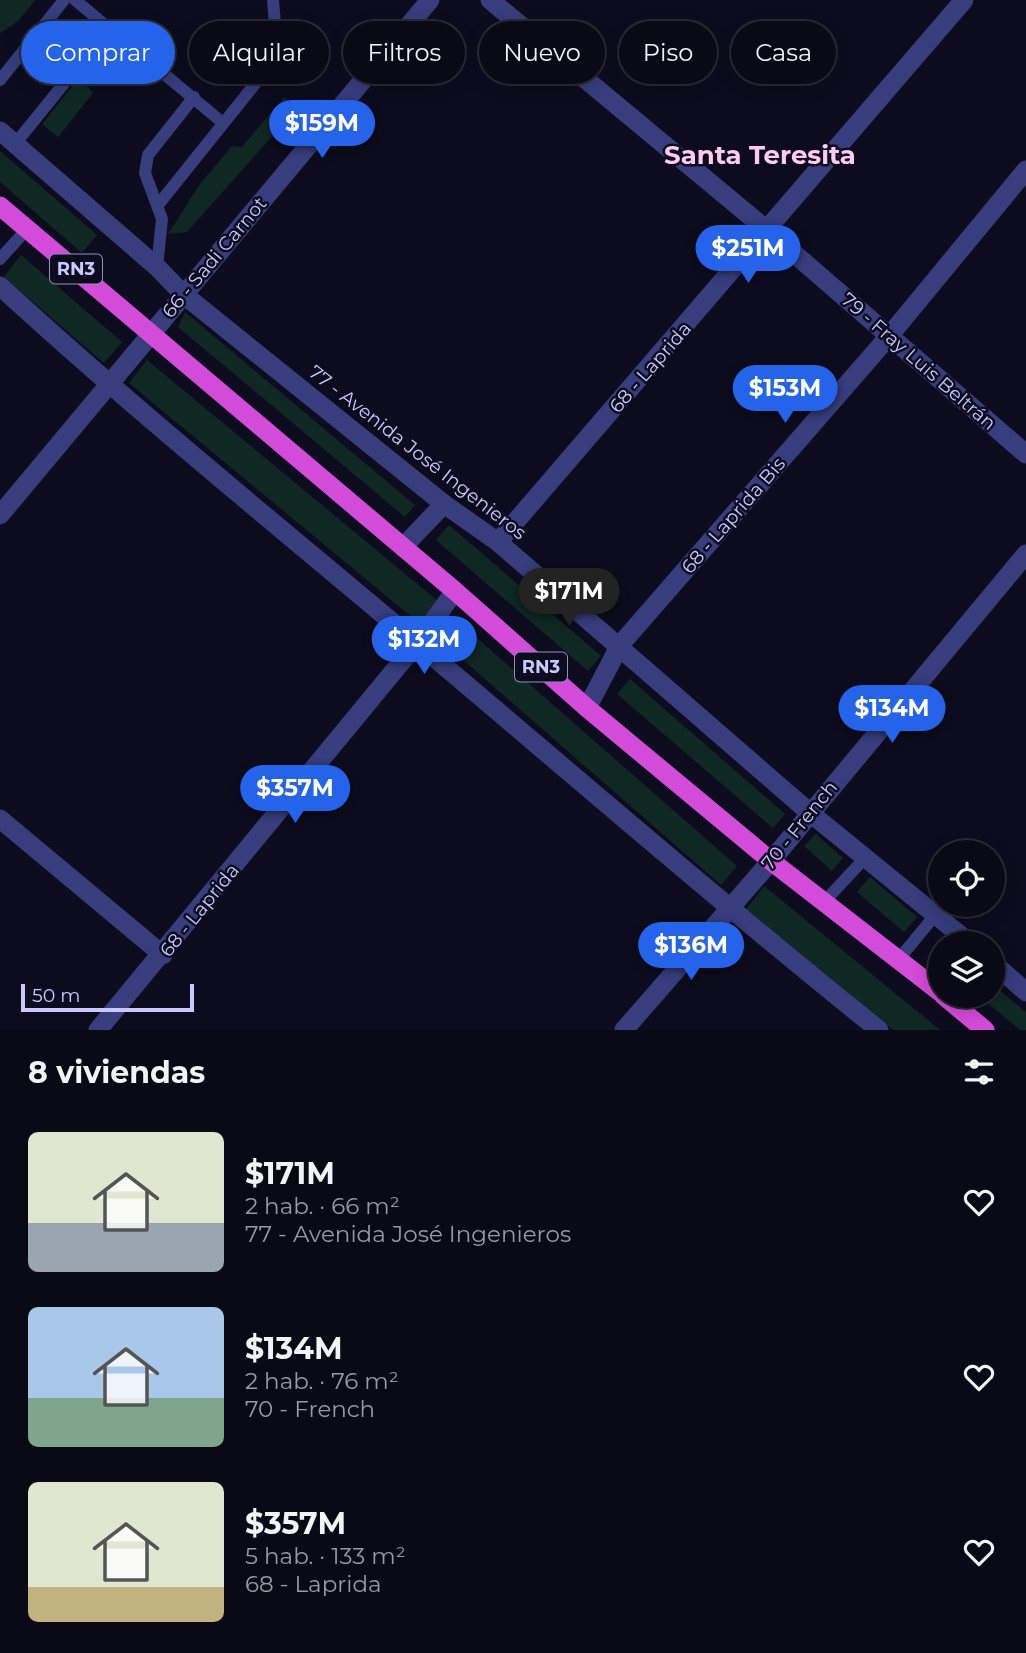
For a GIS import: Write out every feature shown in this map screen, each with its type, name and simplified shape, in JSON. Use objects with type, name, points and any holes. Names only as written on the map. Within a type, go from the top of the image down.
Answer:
[{"type":"highway","name":"RN3","points":[[0,206],[403,547],[587,708],[771,861],[928,982]]},
{"type":"highway","points":[[955,1008],[972,1026]]},
{"type":"street","name":"66 - Sadi Carnot","points":[[0,515],[430,0]]},
{"type":"street","name":"79 - Fray Luis Beltrán","points":[[490,0],[768,231],[1026,454]]},
{"type":"street","name":"68 - Laprida","points":[[498,542],[964,0]]},
{"type":"street","name":"77 - Avenida José Ingenieros","points":[[7,137],[157,267],[183,294],[444,504],[498,542],[620,645],[809,812],[928,908]]},
{"type":"street","name":"68 - Laprida Bis","points":[[587,708],[620,645],[890,335],[1026,170]]},
{"type":"street","points":[[0,286],[109,386],[417,643],[728,909],[878,1030]]},
{"type":"street","points":[[403,547],[444,504]]},
{"type":"street","name":"70 - French","points":[[624,1030],[771,861],[1026,554]]},
{"type":"street","name":"68 - Laprida","points":[[98,1030],[163,955],[417,643],[455,592]]},
{"type":"street","points":[[0,819],[163,955]]},
{"type":"street","name":"77 - Avenida José Ingenieros","points":[[940,917],[956,931]]},
{"type":"street","points":[[1005,973],[1026,992]]},
{"type":"lane","points":[[0,80],[64,0]]},
{"type":"lane","points":[[75,0],[100,21]]},
{"type":"lane","points":[[158,205],[267,69],[276,38],[273,0]]},
{"type":"lane","points":[[175,82],[223,123]]},
{"type":"lane","points":[[7,137],[57,84]]},
{"type":"lane","points":[[157,267],[162,219],[158,205],[149,191],[145,173],[148,155],[194,97]]},
{"type":"lane","points":[[0,259],[28,229]]},
{"type":"lane","points":[[824,902],[865,858]]},
{"type":"lane","points":[[900,959],[934,917]]},
{"type":"green space","points":[[0,0],[35,0],[18,21],[0,33]]},
{"type":"green space","points":[[74,84],[89,84],[87,86],[93,93],[58,137],[42,124]]},
{"type":"green space","points":[[284,97],[298,107],[187,232],[168,234],[200,184],[232,146],[242,147]]},
{"type":"green space","points":[[0,151],[97,235],[82,253],[0,182]]},
{"type":"green space","points":[[21,255],[122,342],[104,363],[4,277]]},
{"type":"green space","points":[[185,312],[415,505],[405,517],[178,327]]},
{"type":"green space","points":[[147,360],[439,602],[420,624],[129,383]]},
{"type":"green space","points":[[449,525],[601,656],[588,671],[436,540]]},
{"type":"green space","points":[[454,618],[737,866],[721,885],[437,637]]},
{"type":"green space","points":[[630,679],[785,814],[773,828],[617,694]]},
{"type":"green space","points":[[816,834],[843,858],[832,871],[804,846]]},
{"type":"green space","points":[[870,877],[917,917],[904,932],[857,892]]},
{"type":"green space","points":[[764,886],[940,1030],[893,1030],[746,909]]},
{"type":"green space","points":[[1005,995],[1026,1012],[1026,1030],[1020,1030],[993,1008],[1005,1008]]},
{"type":"district","name":"Santa Teresita","points":[[760,155]]}]
